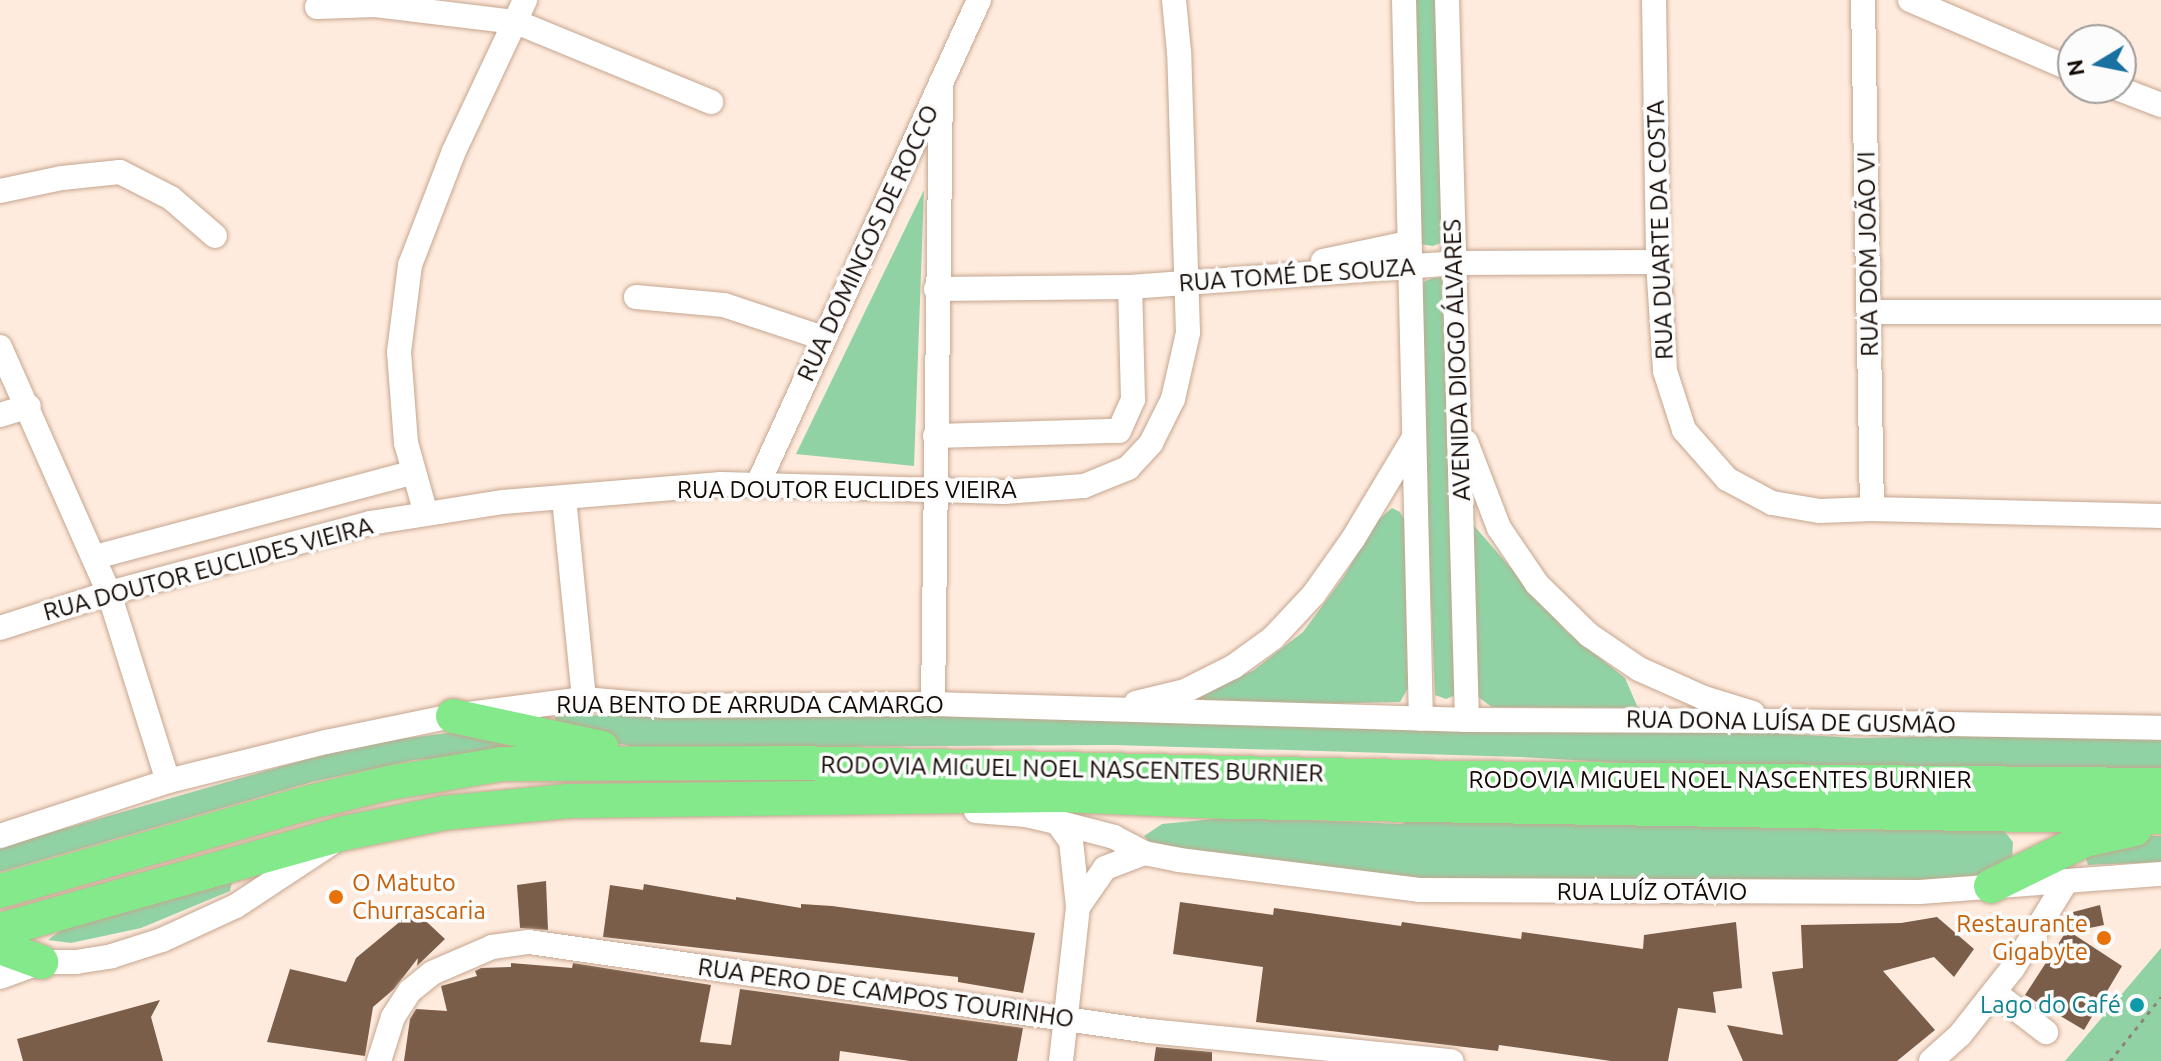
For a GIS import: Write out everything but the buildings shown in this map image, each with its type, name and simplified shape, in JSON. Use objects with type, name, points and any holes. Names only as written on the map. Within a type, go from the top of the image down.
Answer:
[{"type":"highway","points":[[453,716],[509,730],[578,740],[653,763]]},
{"type":"highway","name":"RODOVIA MIGUEL NOEL NASCENTES BURNIER","points":[[0,891],[389,783],[502,764],[863,764],[1452,778],[2161,785]]},
{"type":"highway","name":"RODOVIA MIGUEL NOEL NASCENTES BURNIER","points":[[0,930],[345,833],[444,813],[568,801],[1058,795],[1252,802],[2161,817]]},
{"type":"highway","points":[[1991,886],[2085,840],[2136,829],[2161,828]]},
{"type":"highway","points":[[0,947],[41,962]]},
{"type":"street","name":"RUA DOMINGOS DE ROCCO","points":[[757,486],[979,0]]},
{"type":"street","name":"RUA DOUTOR EUCLIDES VIEIRA","points":[[0,628],[109,593],[370,523],[426,514],[721,484],[1004,492],[1084,486],[1128,468],[1151,443],[1173,399],[1188,333],[1179,52],[1174,0]]},
{"type":"street","name":"AVENIDA DIOGO ÁLVARES","points":[[1404,0],[1421,719]]},
{"type":"street","name":"AVENIDA DIOGO ÁLVARES","points":[[1447,0],[1467,720]]},
{"type":"street","name":"RUA DUARTE DA COSTA","points":[[1654,0],[1658,262],[1665,371],[1684,430],[1727,479],[1772,503],[1820,511],[1872,509],[2161,516]]},
{"type":"street","name":"RUA DOM JOÃO VI","points":[[1863,0],[1872,509]]},
{"type":"street","points":[[1910,0],[2057,63]]},
{"type":"street","points":[[317,7],[375,5],[520,11],[711,102]]},
{"type":"street","points":[[426,514],[406,443],[399,352],[410,265],[454,151],[520,11]]},
{"type":"street","points":[[933,704],[936,289],[943,143],[941,82]]},
{"type":"street","points":[[2137,96],[2161,105]]},
{"type":"street","points":[[0,191],[62,178],[120,172],[171,198],[215,236]]},
{"type":"street","points":[[1247,277],[1408,243]]},
{"type":"street","name":"RUA TOMÉ DE SOUZA","points":[[936,289],[1130,287],[1247,277],[1287,278],[1454,263],[1658,262]]},
{"type":"street","points":[[1130,287],[1133,399],[1151,443]]},
{"type":"street","points":[[636,297],[724,305],[823,338]]},
{"type":"street","points":[[1869,312],[2161,312]]},
{"type":"street","points":[[0,347],[29,406],[66,499],[109,593],[168,781]]},
{"type":"street","points":[[935,436],[1119,431],[1133,399]]},
{"type":"street","points":[[0,415],[29,406]]},
{"type":"street","points":[[1460,429],[1499,528],[1537,584],[1589,635],[1639,669],[1665,681],[1704,698],[1778,721]]},
{"type":"street","points":[[1115,709],[1185,691],[1233,667],[1273,638],[1314,594],[1353,539],[1413,439]]},
{"type":"street","name":"RUA DOUTOR EUCLIDES VIEIRA","points":[[95,557],[414,472]]},
{"type":"street","points":[[564,498],[584,699]]},
{"type":"street","name":"RUA BENTO DE ARRUDA CAMARGO","points":[[0,836],[168,781],[340,739],[453,716],[584,699],[664,706],[933,704],[1421,719]]},
{"type":"street","name":"RUA DONA LUÍSA DE GUSMÃO","points":[[1421,719],[2161,728]]},
{"type":"street","name":"RUA LUÍZ OTÁVIO","points":[[871,798],[925,809],[998,811],[1057,822],[1114,837],[1144,853],[1216,866],[1419,890],[1920,892],[2161,874]]},
{"type":"street","points":[[1057,822],[1071,841],[1078,907],[1061,1061]]},
{"type":"street","points":[[0,977],[41,962],[76,962],[112,956],[162,940],[236,906],[345,833]]},
{"type":"street","points":[[1078,907],[1105,868],[1144,853]]},
{"type":"street","points":[[1931,1061],[1960,1035],[1994,992],[2066,882]]},
{"type":"street","name":"RUA PERO DE CAMPOS TOURINHO","points":[[379,1061],[393,1017],[410,991],[432,973],[492,947],[529,942],[1149,1031],[1452,1061]]},
{"type":"street","points":[[1994,992],[2046,1032]]},
{"type":"path","points":[[2110,1061],[2161,997]]},
{"type":"green space","points":[[1415,0],[1438,0],[1446,241],[1433,246],[1420,244]]},
{"type":"green space","points":[[924,190],[914,466],[796,454]]},
{"type":"green space","points":[[1433,278],[1447,278],[1458,694],[1446,699],[1435,695],[1418,284]]},
{"type":"green space","points":[[1392,508],[1400,512],[1407,524],[1415,676],[1400,702],[1158,707],[1211,690],[1254,670],[1303,632],[1343,578],[1377,521]]},
{"type":"green space","points":[[1469,520],[1566,631],[1625,678],[1638,708],[1492,707],[1474,694]]},
{"type":"green space","points":[[554,716],[1055,716],[1679,728],[1858,738],[1965,736],[2161,740],[2161,775],[1696,767],[1521,757],[1113,745],[640,748],[596,739],[558,726]]},
{"type":"green space","points":[[464,731],[517,742],[506,753],[414,760],[312,782],[0,872],[0,847],[360,744]]},
{"type":"green space","points":[[1418,815],[1818,820],[1837,830],[1974,828],[2004,831],[2013,842],[2012,861],[1986,877],[1898,884],[1428,879],[1153,846],[1144,836],[1162,824],[1234,817],[1402,824]]},
{"type":"green space","points":[[2137,836],[2161,836],[2161,862],[2088,865],[2082,845]]},
{"type":"green space","points":[[232,882],[230,891],[141,928],[71,943],[48,940],[61,930]]},
{"type":"green space","name":"Lago do Café","points":[[2161,948],[2161,1061],[2065,1061]]},
{"type":"place","name":"O Matuto Churrascaria","points":[[336,897]]},
{"type":"place","name":"Restaurante Gigabyte","points":[[2104,938]]},
{"type":"place","name":"Lago do Café","points":[[2137,1005]]}]
